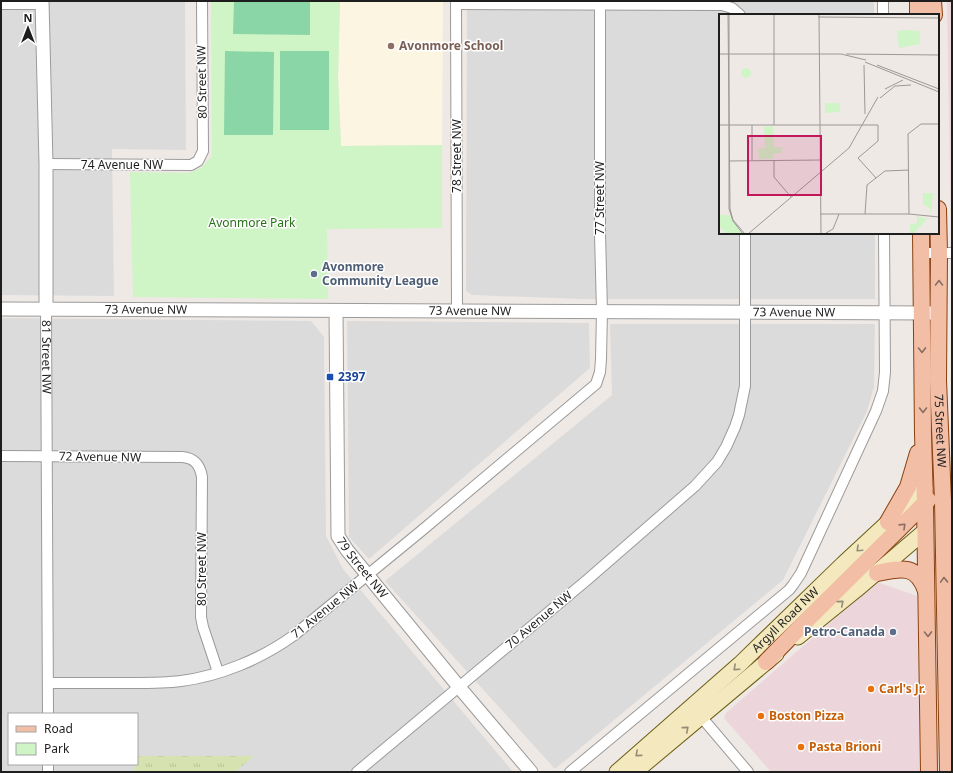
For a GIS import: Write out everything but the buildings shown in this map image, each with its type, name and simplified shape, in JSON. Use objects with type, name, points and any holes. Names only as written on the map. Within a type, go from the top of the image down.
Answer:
[{"type":"main road","points":[[918,1],[918,14]]},
{"type":"main road","points":[[933,1],[934,14]]},
{"type":"main road","name":"75 Street NW","points":[[939,214],[946,253],[939,313],[938,380],[947,469],[948,772]]},
{"type":"main road","name":"75 Street NW","points":[[921,234],[929,772]]},
{"type":"main road","points":[[938,380],[946,402],[952,412]]},
{"type":"main road","points":[[888,522],[908,487],[923,434]]},
{"type":"main road","name":"Argyll Road NW","points":[[635,772],[697,712],[740,664],[888,522],[925,496],[947,469]]},
{"type":"main road","points":[[766,662],[925,496]]},
{"type":"main road","name":"Argyll Road NW","points":[[617,772],[766,662],[877,573],[925,531],[947,504]]},
{"type":"main road","points":[[877,573],[897,569],[914,572],[922,580],[927,595]]},
{"type":"street","name":"80 Street NW","points":[[198,161],[203,151],[202,1]]},
{"type":"street","points":[[883,1],[883,14]]},
{"type":"street","points":[[1,4],[42,3]]},
{"type":"street","name":"81 Street NW","points":[[42,3],[46,164],[48,713]]},
{"type":"street","points":[[456,3],[722,5],[728,6],[738,13]]},
{"type":"street","name":"78 Street NW","points":[[456,3],[457,310]]},
{"type":"street","name":"77 Street NW","points":[[591,389],[596,384],[600,372],[602,311],[600,234],[600,4]]},
{"type":"street","name":"74 Avenue NW","points":[[46,164],[191,165],[198,161]]},
{"type":"street","name":"70 Avenue NW","points":[[357,772],[587,580],[695,486],[717,462],[735,427],[743,400],[746,374],[745,234]]},
{"type":"street","points":[[884,234],[885,312]]},
{"type":"street","points":[[922,253],[946,253]]},
{"type":"street","name":"73 Avenue NW","points":[[1,309],[939,313]]},
{"type":"street","name":"79 Street NW","points":[[336,311],[338,536],[459,687],[531,772]]},
{"type":"street","name":"Argyll Road NW","points":[[570,772],[789,590],[793,585],[801,573],[865,436],[881,397],[885,377],[885,312]]},
{"type":"street","name":"71 Avenue NW","points":[[48,683],[162,683],[188,680],[218,672],[249,661],[278,647],[368,575],[591,389]]},
{"type":"street","name":"72 Avenue NW","points":[[1,456],[182,457],[198,463]]},
{"type":"street","name":"80 Street NW","points":[[198,463],[202,477],[201,617],[218,672]]},
{"type":"street","points":[[697,712],[748,772]]},
{"type":"shaded area","points":[[1,1],[185,1],[186,150],[112,149],[114,296],[1,295]]},
{"type":"shaded area","name":"Avonmore School","points":[[340,1],[443,1],[442,145],[341,146],[338,77]]},
{"type":"shaded area","points":[[467,1],[874,1],[874,14],[719,14],[719,234],[875,234],[875,299],[581,299],[472,295],[466,291]]},
{"type":"shaded area","points":[[947,1],[952,1],[952,240],[951,240]]},
{"type":"shaded area","points":[[1,318],[311,321],[324,337],[326,536],[343,569],[513,772],[1,772]]},
{"type":"shaded area","points":[[347,321],[589,323],[590,368],[369,559],[349,537]]},
{"type":"shaded area","points":[[610,324],[875,324],[874,387],[867,411],[783,580],[555,769],[385,581],[612,395]]},
{"type":"shaded area","points":[[877,582],[917,596],[920,772],[771,772],[724,718],[726,713]]},
{"type":"green space","name":"Avonmore Park","points":[[211,1],[340,1],[338,77],[341,146],[442,145],[442,228],[327,229],[328,299],[133,297],[130,172],[188,173],[201,168],[212,156]]},
{"type":"green space","points":[[234,1],[310,1],[310,35],[233,34]]},
{"type":"green space","points":[[225,51],[274,52],[273,135],[224,135]]},
{"type":"green space","points":[[280,51],[329,51],[329,130],[280,130]]},
{"type":"green space","points":[[138,756],[254,756],[235,772],[134,772],[135,765],[138,765]]},
{"type":"place","name":"Avonmore School","points":[[391,46]]},
{"type":"place","name":"Avonmore Community League","points":[[314,274]]},
{"type":"place","name":"2397","points":[[330,377]]},
{"type":"place","name":"Petro-Canada","points":[[893,632]]},
{"type":"place","name":"Carl's Jr.","points":[[871,689]]},
{"type":"place","name":"Boston Pizza","points":[[761,716]]},
{"type":"place","name":"Pasta Brioni","points":[[801,747]]}]
